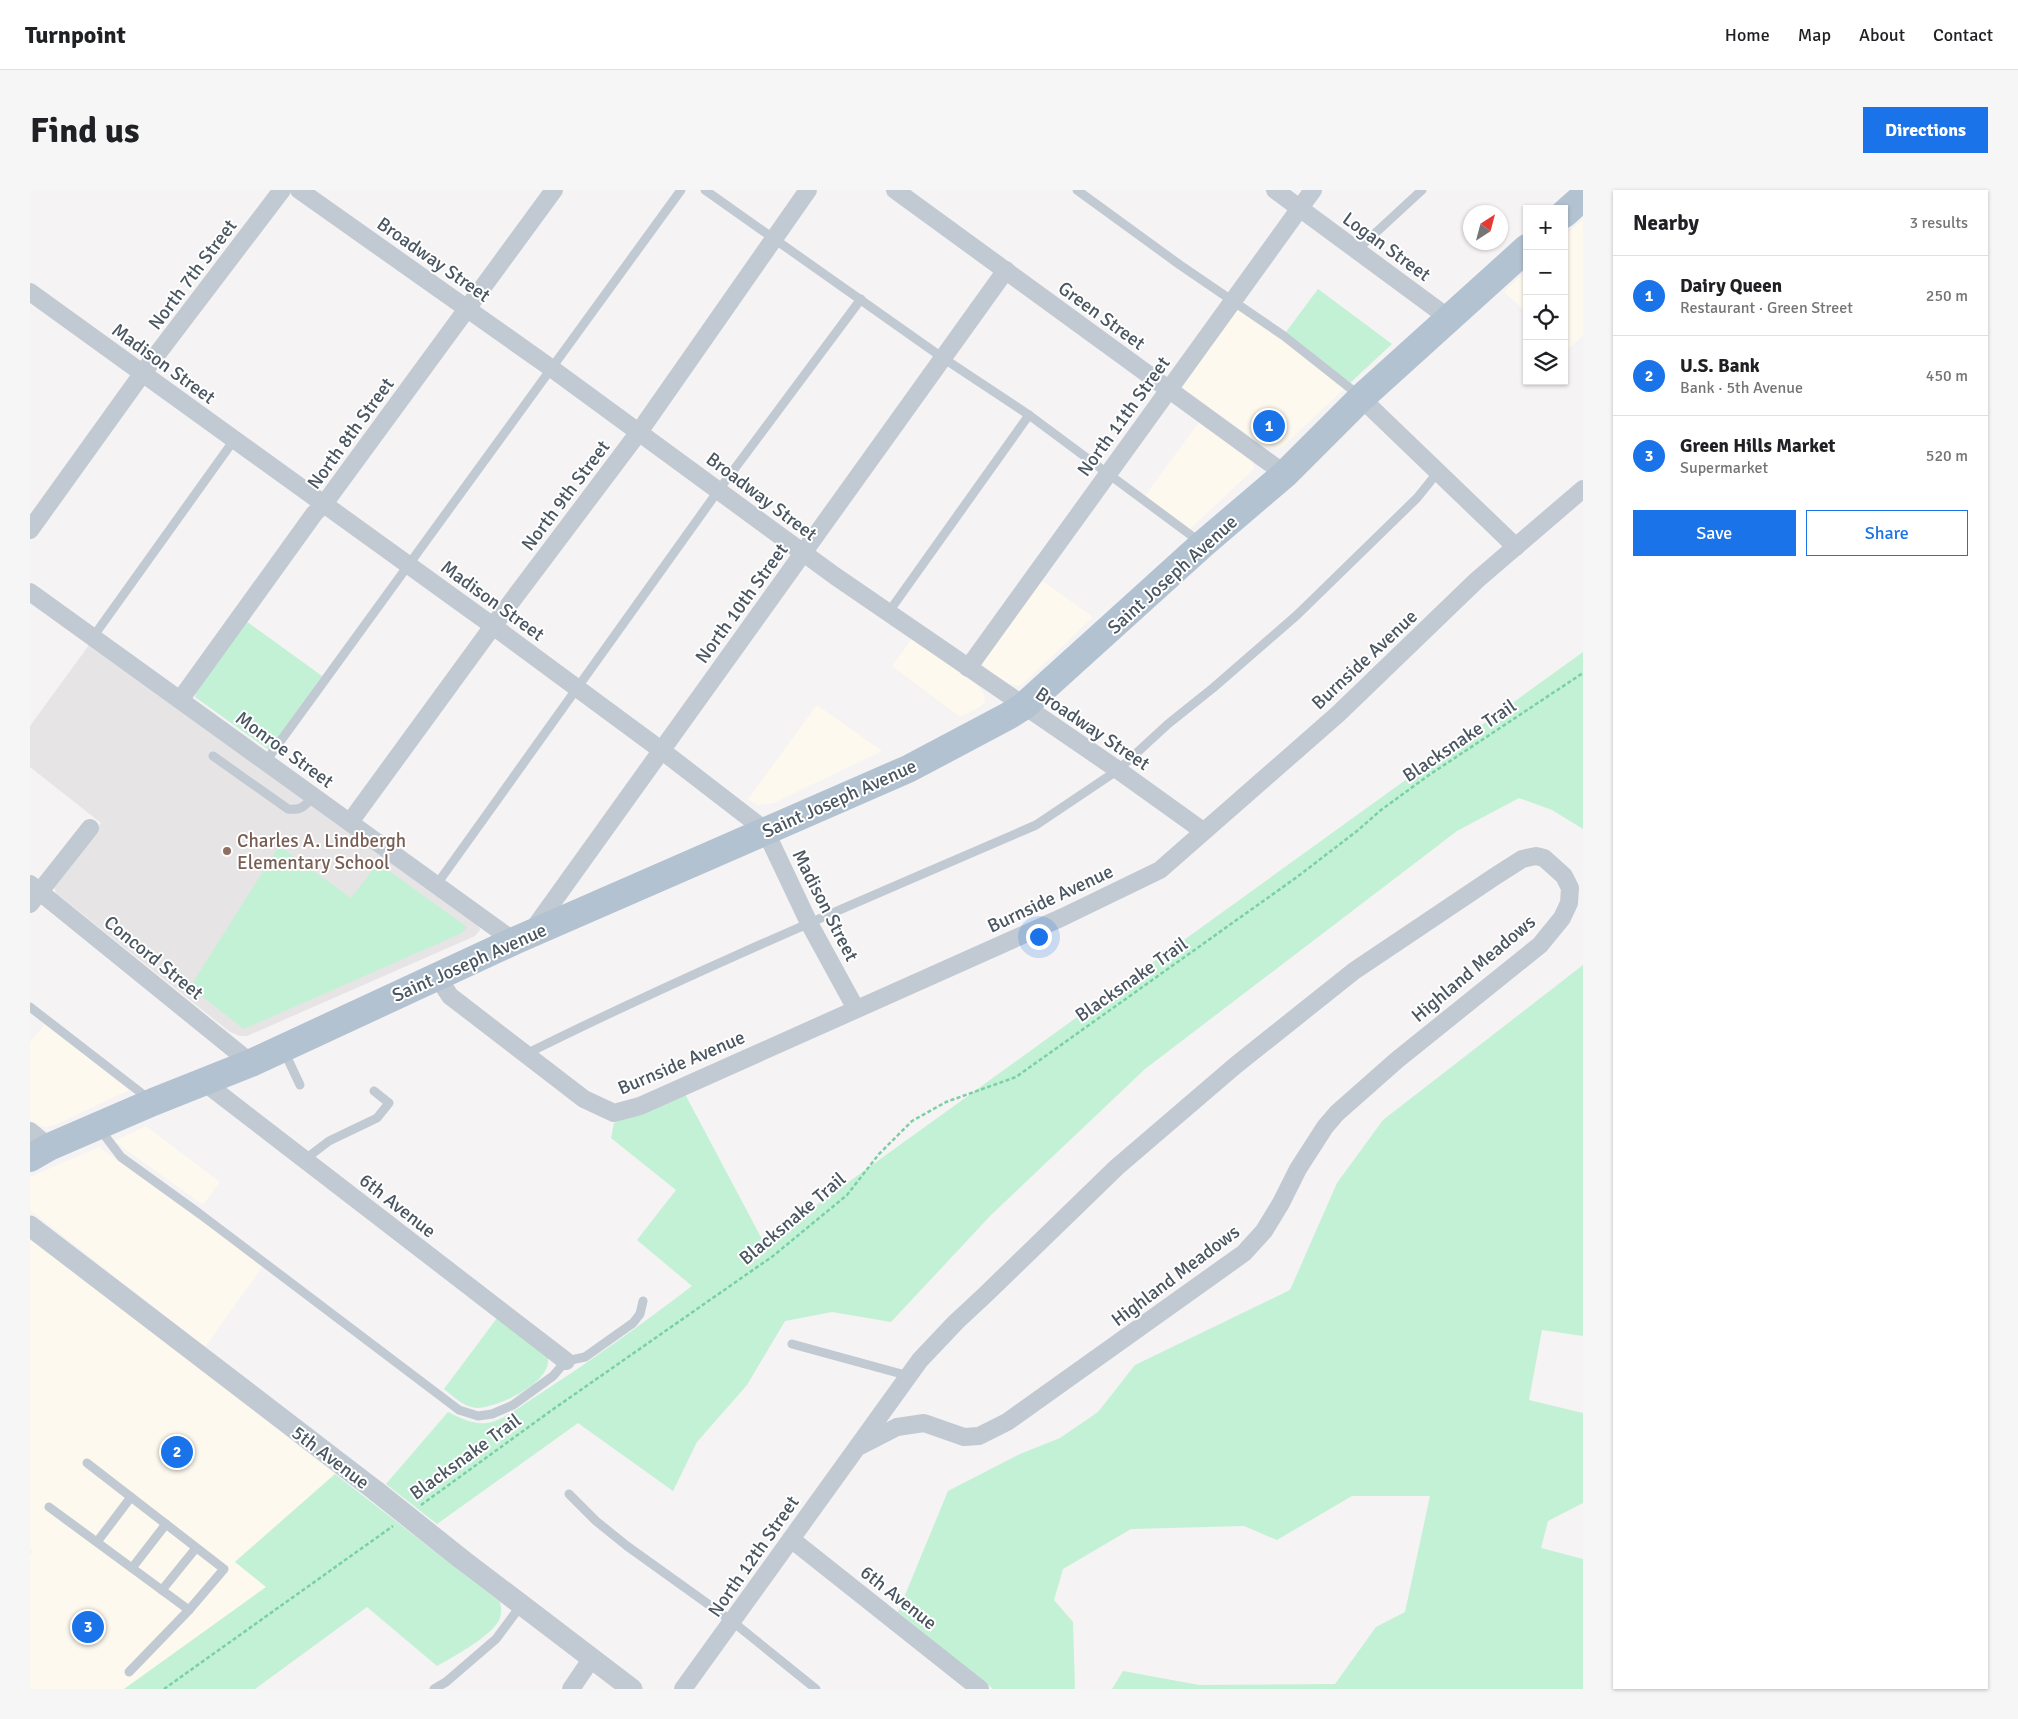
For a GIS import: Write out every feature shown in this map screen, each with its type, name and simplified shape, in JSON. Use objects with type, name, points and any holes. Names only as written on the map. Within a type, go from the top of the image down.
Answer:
[{"type":"main road","points":[[1568,210],[1583,197]]},
{"type":"main road","name":"Saint Joseph Avenue","points":[[36,1146],[98,1126],[251,1063],[521,938],[765,830],[908,770],[1024,706],[1285,474],[1361,398],[1525,250]]},
{"type":"street","name":"North 7th Street","points":[[30,530],[142,374],[282,190]]},
{"type":"street","name":"Broadway Street","points":[[299,190],[468,308],[803,554],[1118,770],[1203,831]]},
{"type":"street","name":"North 8th Street","points":[[180,700],[314,514],[324,504],[554,190]]},
{"type":"street","name":"North 9th Street","points":[[350,822],[493,626],[639,432],[808,190]]},
{"type":"street","name":"Green Street","points":[[895,190],[1285,474]]},
{"type":"street","name":"Logan Street","points":[[1275,190],[1450,319]]},
{"type":"street","name":"North 11th Street","points":[[968,668],[1313,190]]},
{"type":"street","name":"North 10th Street","points":[[521,938],[662,750],[1006,270]]},
{"type":"street","name":"Madison Street","points":[[30,292],[493,626],[662,750],[765,830],[809,923],[856,1009]]},
{"type":"street","points":[[1361,398],[1516,547]]},
{"type":"street","name":"Burnside Avenue","points":[[437,976],[450,996],[584,1099],[604,1110],[614,1113],[640,1106],[1063,917],[1160,870],[1338,714],[1477,580],[1583,489]]},
{"type":"street","name":"Monroe Street","points":[[30,592],[437,884],[521,938]]},
{"type":"street","points":[[33,893],[90,828]]},
{"type":"street","name":"Highland Meadows","points":[[1536,856],[1544,858],[1564,876],[1570,888],[1569,903],[1562,918],[1540,945],[1397,1060],[1337,1113],[1298,1169],[1264,1231],[1244,1253],[1007,1422],[979,1436],[964,1437],[924,1423],[897,1428],[858,1447],[920,1360],[956,1322],[1117,1167],[1236,1065],[1354,971],[1522,859],[1536,856]]},
{"type":"street","name":"Concord Street","points":[[33,893],[251,1063]]},
{"type":"street","name":"6th Avenue","points":[[204,1082],[566,1361]]},
{"type":"street","name":"5th Avenue","points":[[30,1226],[632,1689]]},
{"type":"street","name":"North 12th Street","points":[[683,1689],[858,1447]]},
{"type":"street","name":"6th Avenue","points":[[791,1539],[980,1689]]},
{"type":"street","points":[[571,1689],[592,1658]]},
{"type":"lane","points":[[266,761],[681,190]]},
{"type":"lane","points":[[706,190],[943,358],[1029,415],[1107,475],[1204,544]]},
{"type":"lane","points":[[1077,190],[1284,336],[1361,398]]},
{"type":"lane","points":[[1357,250],[1422,190]]},
{"type":"lane","points":[[437,884],[718,491],[861,299]]},
{"type":"lane","points":[[888,613],[1029,415]]},
{"type":"lane","points":[[92,637],[234,440]]},
{"type":"lane","points":[[526,1054],[607,1014],[809,923],[1036,825],[1118,770],[1168,724],[1213,688],[1297,615],[1417,498],[1438,472]]},
{"type":"lane","points":[[213,756],[288,809],[297,810],[304,808],[314,796]]},
{"type":"lane","points":[[30,1006],[153,1102]]},
{"type":"lane","points":[[283,1048],[300,1085]]},
{"type":"lane","points":[[304,1160],[328,1141],[377,1118],[389,1103],[374,1091]]},
{"type":"lane","points":[[98,1126],[121,1157],[222,1230],[459,1410],[478,1416],[492,1414],[513,1405],[553,1376],[566,1361],[586,1357],[633,1323],[640,1314],[643,1301]]},
{"type":"lane","points":[[792,1344],[909,1376]]},
{"type":"lane","points":[[87,1463],[224,1569],[189,1610],[129,1672]]},
{"type":"lane","points":[[569,1494],[596,1521],[627,1546],[733,1622],[816,1689]]},
{"type":"lane","points":[[97,1542],[131,1497]]},
{"type":"lane","points":[[49,1507],[189,1610]]},
{"type":"lane","points":[[132,1568],[166,1524]]},
{"type":"lane","points":[[162,1590],[196,1548]]},
{"type":"lane","points":[[434,1689],[446,1682],[496,1639],[522,1604]]},
{"type":"path","name":"Blacksnake Trail","points":[[418,1508],[552,1410],[773,1256],[848,1195],[879,1154],[912,1121],[946,1102],[1016,1077],[1297,877],[1381,810],[1429,775],[1583,673]]},
{"type":"path","points":[[164,1689],[395,1525]]},
{"type":"shaded area","points":[[1583,219],[1583,336],[1568,349],[1568,250],[1568,232]]},
{"type":"shaded area","points":[[1523,274],[1523,309],[1504,292]]},
{"type":"shaded area","points":[[1236,306],[1281,337],[1346,387],[1283,446],[1277,449],[1272,449],[1259,443],[1184,389],[1182,384]]},
{"type":"shaded area","points":[[1199,422],[1244,455],[1253,463],[1254,469],[1189,530],[1144,497]]},
{"type":"shaded area","points":[[1041,580],[1093,617],[1026,681],[1019,686],[1008,684],[987,671],[983,660]]},
{"type":"shaded area","points":[[912,638],[978,686],[984,694],[985,702],[980,707],[960,717],[892,666]]},
{"type":"shaded area","name":"Charles A. Lindbergh Elementary School","points":[[89,645],[478,924],[480,930],[475,936],[247,1036],[240,1036],[230,1032],[56,893],[54,887],[56,879],[101,823],[30,767],[30,726]]},
{"type":"shaded area","points":[[817,705],[882,751],[774,803],[758,805],[748,799]]},
{"type":"shaded area","points":[[45,1024],[129,1090],[55,1125],[45,1127],[36,1125],[30,1120],[30,1042]]},
{"type":"shaded area","points":[[146,1126],[220,1182],[203,1205],[114,1141]]},
{"type":"shaded area","points":[[99,1147],[263,1266],[205,1347],[30,1210],[30,1177]]},
{"type":"shaded area","points":[[30,1236],[335,1474],[235,1561],[266,1587],[124,1689],[30,1689],[30,1555],[33,1551],[30,1549]]},
{"type":"green space","points":[[1318,289],[1392,344],[1350,383],[1286,332]]},
{"type":"green space","points":[[246,621],[322,676],[269,750],[195,697],[197,690]]},
{"type":"green space","points":[[1583,652],[1583,829],[1552,810],[1519,798],[1457,831],[1145,1069],[991,1215],[891,1322],[832,1312],[785,1321],[747,1385],[697,1442],[673,1491],[578,1423],[437,1524],[386,1484],[448,1412],[462,1419],[478,1423],[488,1423],[507,1415],[597,1356],[692,1286],[637,1240],[676,1190],[611,1138],[614,1123],[685,1094],[764,1243]]},
{"type":"green space","points":[[279,846],[351,898],[378,863],[467,927],[462,933],[244,1029],[190,987]]},
{"type":"green space","points":[[1583,965],[1583,1336],[1542,1330],[1529,1400],[1583,1413],[1583,1503],[1548,1521],[1541,1548],[1583,1559],[1583,1689],[1112,1689],[1123,1671],[1199,1685],[1335,1684],[1376,1627],[1405,1612],[1430,1496],[1352,1496],[1277,1540],[1244,1526],[1131,1529],[1063,1569],[1054,1600],[1073,1622],[1075,1689],[993,1689],[898,1612],[948,1491],[1020,1454],[1060,1438],[1098,1412],[1135,1365],[1290,1290],[1337,1183],[1383,1120]]},
{"type":"green space","points":[[500,1314],[542,1347],[548,1361],[545,1371],[526,1390],[499,1403],[477,1408],[468,1406],[444,1389]]},
{"type":"green space","points":[[335,1474],[500,1602],[500,1618],[496,1625],[472,1645],[437,1666],[367,1607],[255,1689],[124,1689],[266,1587],[235,1562]]},
{"type":"place","name":"Dairy Queen","points":[[1269,426]]},
{"type":"place","name":"Charles A. Lindbergh Elementary School","points":[[227,851]]},
{"type":"place","name":"U.S. Bank","points":[[177,1452]]},
{"type":"place","name":"Green Hills Market","points":[[88,1627]]}]
